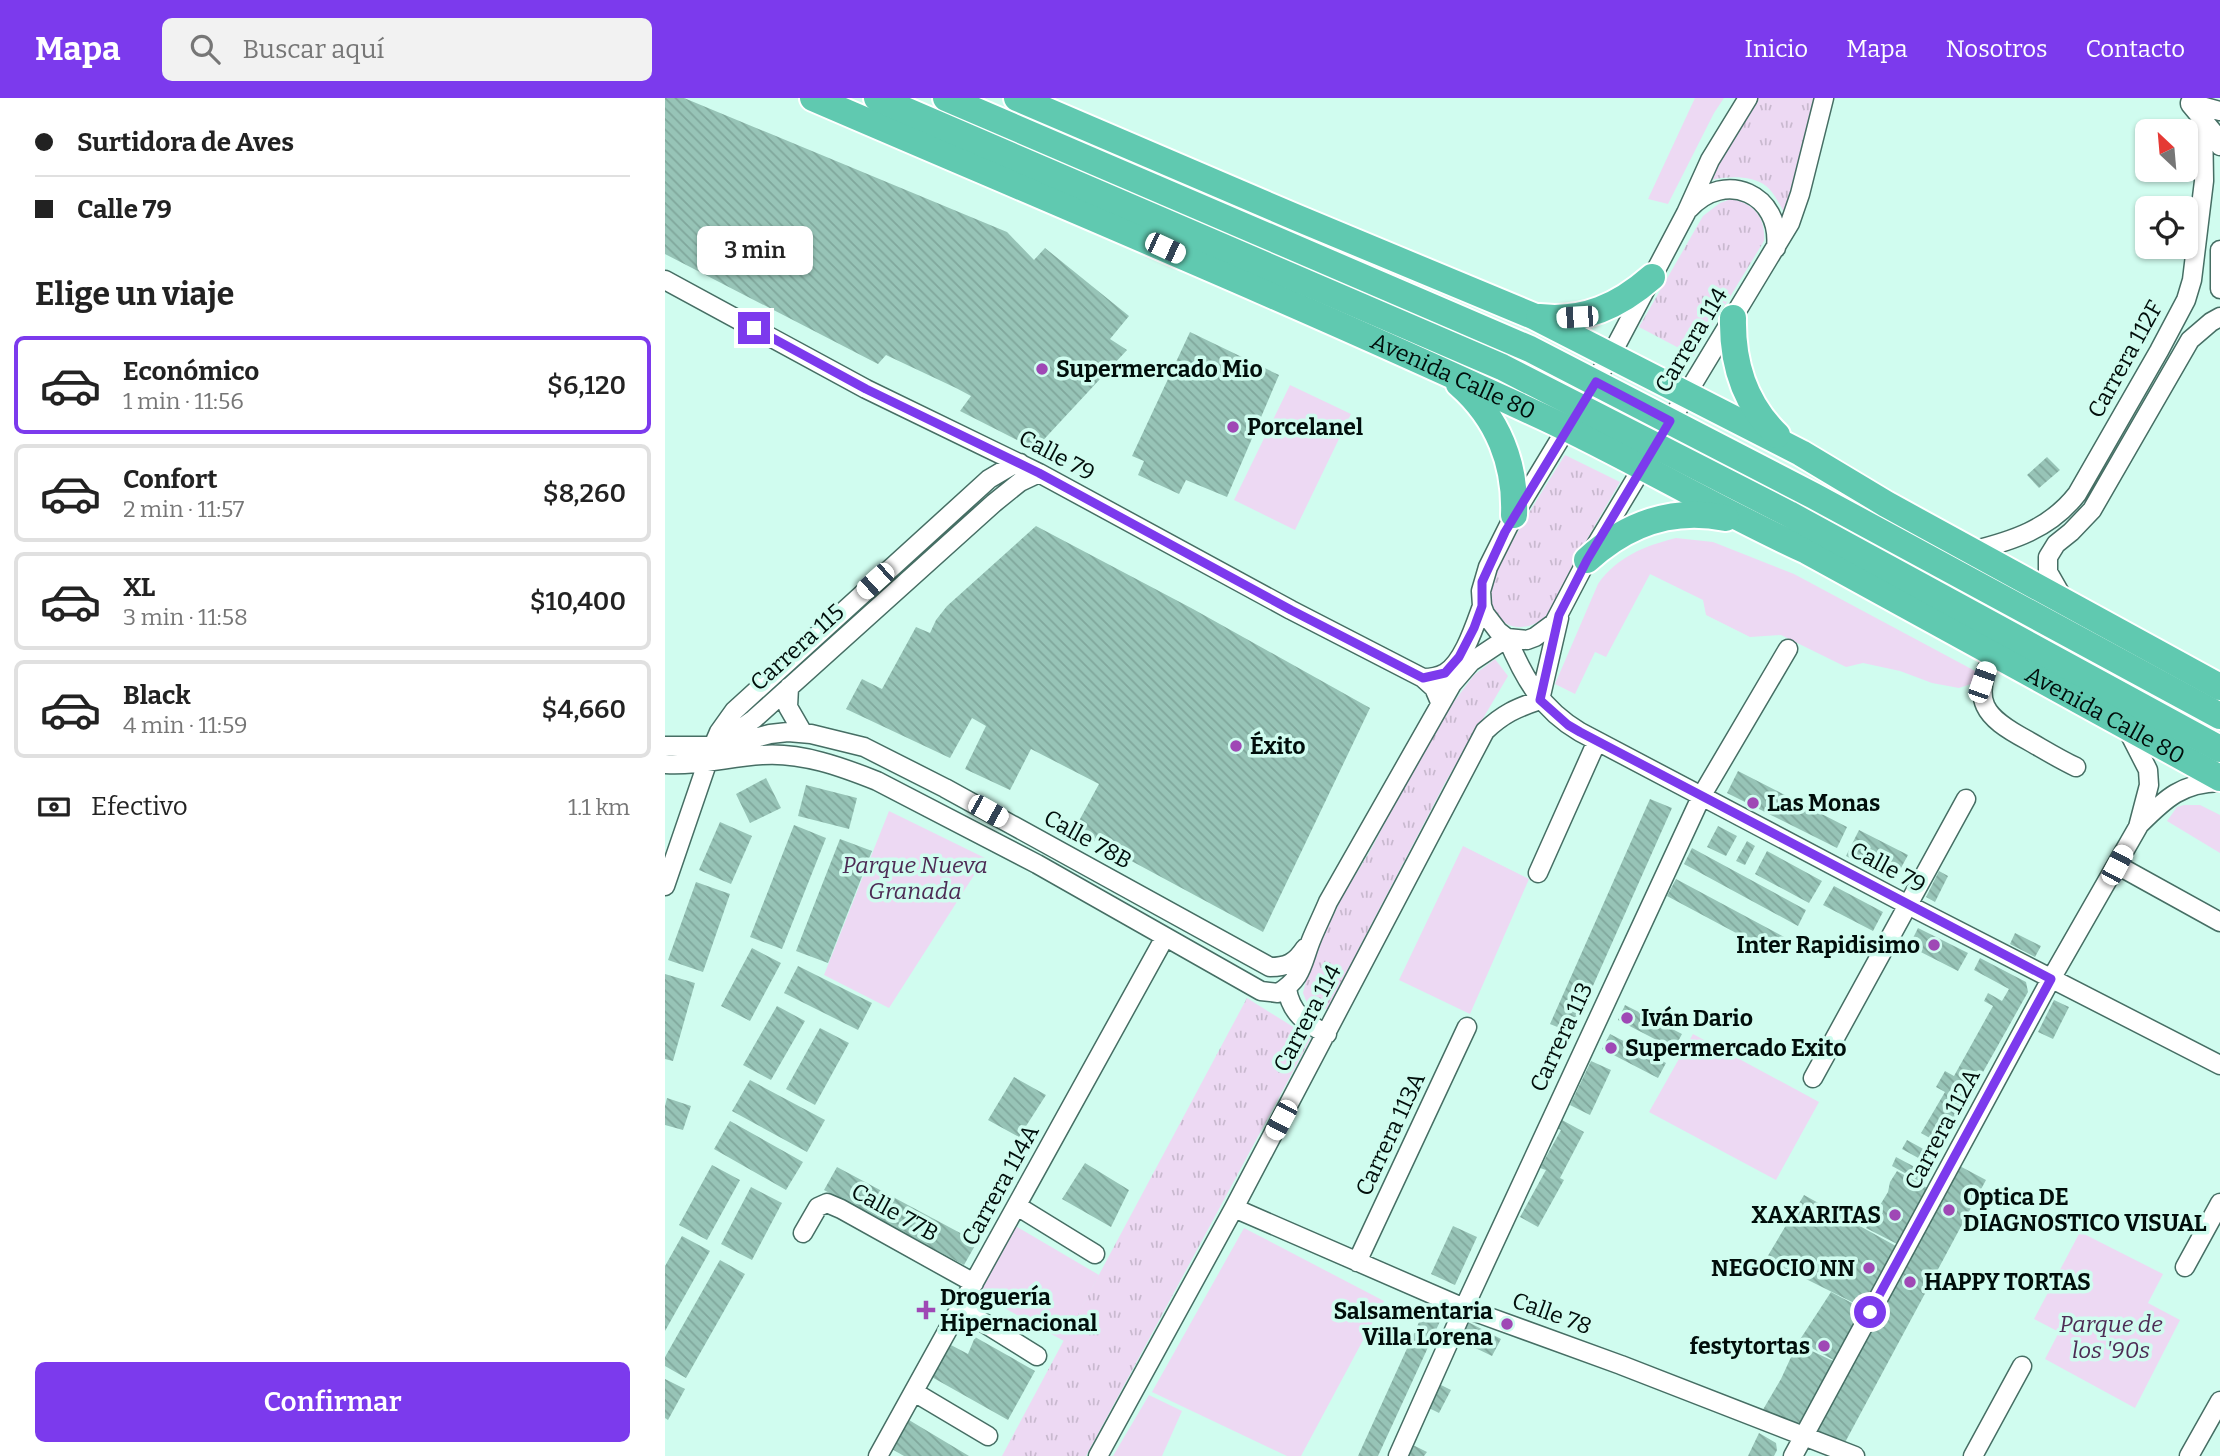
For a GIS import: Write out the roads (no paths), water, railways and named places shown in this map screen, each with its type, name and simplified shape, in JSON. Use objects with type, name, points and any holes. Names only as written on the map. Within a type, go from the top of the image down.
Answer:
[{"type":"highway","name":"Avenida Calle 80","points":[[813,98],[1141,237],[1432,366],[1656,445],[1933,591],[2220,749]]},
{"type":"highway","name":"Avenida Calle 80","points":[[877,98],[1489,361],[1643,467],[1748,524],[1807,551],[2220,780]]},
{"type":"highway","points":[[946,98],[1530,349],[1924,555],[2220,716]]},
{"type":"highway","points":[[1017,98],[1533,316],[1801,453],[1971,551],[2220,687]]},
{"type":"highway","points":[[1533,316],[1577,317],[1599,311],[1618,303],[1652,277]]},
{"type":"highway","points":[[1733,318],[1734,354],[1744,389],[1767,426],[1801,453]]},
{"type":"highway","points":[[1432,366],[1452,378],[1471,395],[1499,434],[1512,473],[1514,515]]},
{"type":"highway","points":[[1587,560],[1618,535],[1654,519],[1699,514],[1748,524]]},
{"type":"street","points":[[1423,678],[1445,673],[1453,667],[1474,628],[1482,606],[1482,582],[1514,515],[1596,382],[1686,213],[1710,160],[1748,98]]},
{"type":"street","name":"Carrera 114","points":[[1287,989],[1296,980],[1303,966],[1311,939],[1328,902],[1440,702],[1461,672],[1507,638],[1520,640],[1535,637],[1554,623],[1559,615],[1587,560],[1776,248],[1795,210],[1824,98]]},
{"type":"street","points":[[2185,101],[2220,111]]},
{"type":"street","points":[[2185,101],[2203,118],[2220,146]]},
{"type":"street","name":"Carrera 112F","points":[[1971,551],[2033,531],[2071,503],[2159,351],[2186,300],[2192,280],[2204,181],[2203,118]]},
{"type":"street","points":[[1686,213],[1704,195],[1716,191],[1728,189],[1752,195],[1770,212],[1777,236],[1776,248]]},
{"type":"street","points":[[2220,250],[2220,289]]},
{"type":"street","name":"Calle 79","points":[[665,280],[866,389],[1020,463],[1291,610],[1423,678]]},
{"type":"street","name":"Carrera 112F","points":[[2066,603],[2048,572],[2047,557],[2050,550],[2083,522],[2092,510],[2190,340],[2220,317]]},
{"type":"street","points":[[983,445],[989,461],[989,479]]},
{"type":"street","name":"Carrera 115","points":[[710,755],[726,720],[742,702],[989,479],[1020,463]]},
{"type":"street","name":"Carrera 115","points":[[710,755],[994,503],[1020,482],[1039,473]]},
{"type":"street","points":[[1482,606],[1491,622],[1507,638]]},
{"type":"street","points":[[1540,700],[1559,615]]},
{"type":"street","name":"Calle 79","points":[[1507,638],[1540,700],[1568,725],[1908,905],[2220,1065]]},
{"type":"street","name":"Carrera 113","points":[[1398,1456],[1702,795],[1788,649]]},
{"type":"street","points":[[1994,653],[1982,682],[1982,698],[1990,715],[2001,727],[2075,767]]},
{"type":"street","points":[[1423,678],[1434,688],[1440,702]]},
{"type":"street","points":[[789,687],[788,706],[803,733]]},
{"type":"street","name":"Carrera 114","points":[[1097,1456],[1234,1208],[1485,731],[1512,710],[1540,700]]},
{"type":"street","name":"Carrera 112A","points":[[1793,1456],[2051,979],[2137,827],[2149,785],[2148,771],[2126,726]]},
{"type":"street","name":"Calle 78B","points":[[665,746],[710,755],[725,746],[770,734],[803,733],[864,747],[1270,967],[1290,965],[1311,939]]},
{"type":"street","points":[[1538,873],[1597,741]]},
{"type":"street","points":[[665,886],[710,755]]},
{"type":"street","name":"Calle 78B","points":[[665,764],[710,755],[773,755],[851,770],[1037,864],[1261,992],[1278,993],[1287,989]]},
{"type":"street","name":"Carrera 112A","points":[[2137,827],[2169,796],[2182,789],[2220,780]]},
{"type":"street","points":[[1813,1078],[1966,799]]},
{"type":"street","points":[[2117,865],[2220,922]]},
{"type":"street","name":"Carrera 114A","points":[[878,1456],[1165,937]]},
{"type":"street","points":[[1287,989],[1290,1003],[1298,1015],[1308,1025],[1327,1034]]},
{"type":"street","name":"Carrera 113A","points":[[1357,1262],[1467,1027]]},
{"type":"street","name":"Calle 77B","points":[[803,1233],[818,1207],[827,1203],[974,1283]]},
{"type":"street","points":[[2185,1267],[2220,1203]]},
{"type":"street","points":[[1017,1206],[1095,1254]]},
{"type":"street","name":"Calle 78","points":[[1234,1208],[1464,1308],[1527,1329],[1804,1434],[1855,1456]]},
{"type":"street","points":[[960,1308],[1037,1356]]},
{"type":"street","points":[[1973,1456],[2022,1366]]},
{"type":"street","points":[[914,1392],[988,1436]]},
{"type":"street","points":[[2189,1456],[2220,1401]]},
{"type":"place","name":"Supermercado Mio","points":[[1042,369]]},
{"type":"place","name":"Porcelanel","points":[[1233,427]]},
{"type":"place","name":"Éxito","points":[[1236,746]]},
{"type":"place","name":"Las Monas","points":[[1753,803]]},
{"type":"place","name":"Inter Rapidisimo","points":[[1934,945]]},
{"type":"place","name":"Iván Dario","points":[[1627,1018]]},
{"type":"place","name":"Supermercado Exito","points":[[1611,1048]]},
{"type":"place","name":"Optica DE DIAGNOSTICO VISUAL","points":[[1949,1210]]},
{"type":"place","name":"XAXARITAS","points":[[1895,1215]]},
{"type":"place","name":"NEGOCIO NN","points":[[1869,1268]]},
{"type":"place","name":"HAPPY TORTAS","points":[[1910,1282]]},
{"type":"place","name":"Droguería Hipernacional","points":[[926,1310]]},
{"type":"place","name":"Salsamentaria Villa Lorena","points":[[1507,1324]]},
{"type":"place","name":"festytortas","points":[[1824,1346]]},
{"type":"park label","name":"Parque Nueva Granada","points":[[915,878]]},
{"type":"park label","name":"Parque de los '90s","points":[[2111,1337]]}]
